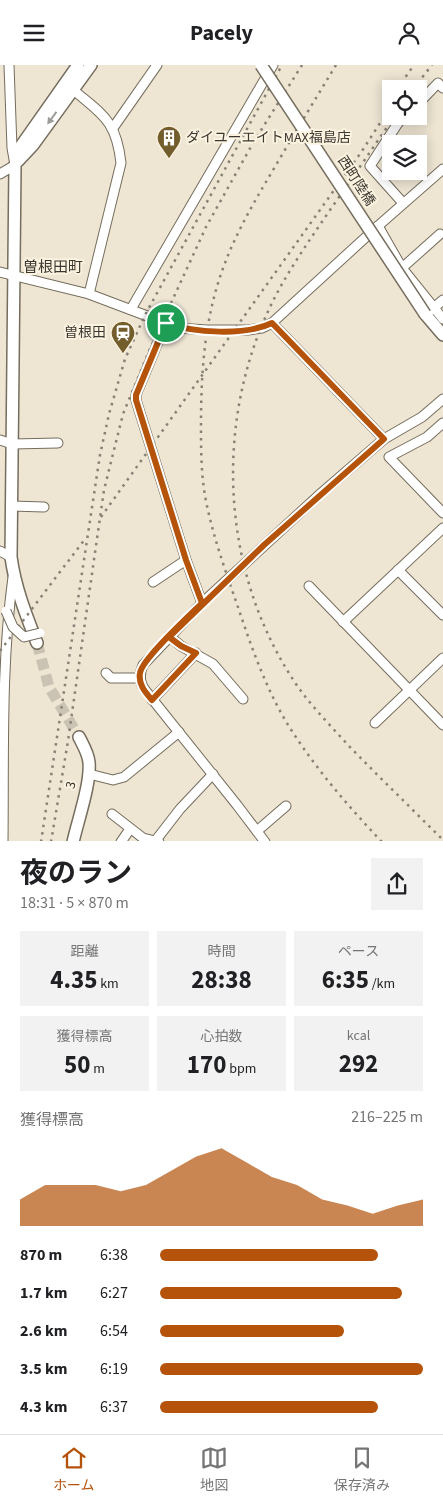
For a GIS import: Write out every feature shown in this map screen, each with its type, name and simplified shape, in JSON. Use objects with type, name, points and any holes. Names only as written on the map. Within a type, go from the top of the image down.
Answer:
[{"type":"main road","points":[[39,638],[22,604],[13,574],[11,557],[16,165],[33,145],[69,86],[78,65]]},
{"type":"main road","points":[[69,86],[91,65]]},
{"type":"main road","name":"西町陸橋","points":[[261,65],[430,311],[443,335]]},
{"type":"main road","name":"3","points":[[73,841],[89,774],[89,761],[79,737]]},
{"type":"street","points":[[113,128],[157,65]]},
{"type":"street","points":[[131,309],[273,65]]},
{"type":"street","points":[[0,174],[16,165],[12,148],[6,68]]},
{"type":"street","points":[[427,95],[438,83],[443,88]]},
{"type":"street","points":[[69,86],[96,107],[113,128],[119,145],[121,163],[90,294]]},
{"type":"street","points":[[397,125],[370,166],[403,203]]},
{"type":"street","points":[[0,272],[90,294],[180,328],[226,330],[262,328],[272,323],[403,203],[443,169]]},
{"type":"street","points":[[378,226],[430,311],[443,319]]},
{"type":"street","points":[[402,268],[440,234]]},
{"type":"street","points":[[430,311],[443,300]]},
{"type":"street","points":[[166,323],[136,395],[136,400],[186,560],[202,603]]},
{"type":"street","points":[[272,323],[384,439]]},
{"type":"street","points":[[265,841],[179,731],[152,700],[141,684],[140,672],[143,665],[202,603],[318,496],[384,439],[422,417],[443,399]]},
{"type":"street","points":[[443,423],[427,437],[389,457],[443,513]]},
{"type":"street","points":[[0,440],[12,444],[58,443]]},
{"type":"street","points":[[11,506],[44,507]]},
{"type":"street","points":[[343,622],[443,528]]},
{"type":"street","points":[[0,551],[11,557]]},
{"type":"street","points":[[153,582],[186,560]]},
{"type":"street","points":[[398,570],[443,615]]},
{"type":"street","points":[[3,841],[2,690],[4,616],[13,574]]},
{"type":"street","points":[[309,586],[443,725]]},
{"type":"street","points":[[4,616],[24,637],[39,638]]},
{"type":"street","points":[[169,637],[213,664],[244,699]]},
{"type":"street","points":[[152,700],[196,653]]},
{"type":"street","points":[[376,723],[443,658]]},
{"type":"street","points":[[106,673],[111,678],[140,678]]},
{"type":"street","points":[[89,774],[113,780],[124,777],[179,731]]},
{"type":"street","points":[[112,814],[143,838],[158,841],[180,809],[213,774]]},
{"type":"street","points":[[258,831],[286,806]]},
{"type":"street","points":[[120,841],[130,829]]},
{"type":"tunnel","points":[[37,643],[49,687],[79,737]]},
{"type":"railway","points":[[41,841],[100,455],[109,414],[125,359],[145,315],[282,65]]},
{"type":"railway","points":[[51,841],[68,741],[104,490],[123,414],[149,351],[206,227],[253,143],[302,65]]},
{"type":"railway","points":[[336,65],[252,207],[224,265],[214,298],[204,352],[201,407],[202,466],[210,520],[226,574],[250,643],[275,701],[290,728],[322,773],[381,841]]},
{"type":"railway","points":[[403,80],[414,65]]},
{"type":"railway","points":[[420,80],[432,65]]},
{"type":"railway","points":[[101,517],[362,151],[382,120]]},
{"type":"railway","points":[[389,125],[295,262],[276,295],[256,342],[242,391],[234,441],[233,492],[239,543],[252,592],[270,640],[296,684],[314,708],[348,745],[443,840]]},
{"type":"railway","points":[[0,651],[85,539]]},
{"type":"place","name":"ダイユーエイトMAX福島店","points":[[169,159]]},
{"type":"place","name":"曽根田","points":[[123,354]]},
{"type":"district","name":"曽根田町","points":[[53,267]]},
{"type":"route","points":[[166,323],[136,395],[136,400],[186,560],[202,603],[169,637],[143,665],[140,672],[141,684],[152,700],[196,653],[181,646],[169,637],[264,545],[384,439],[272,323],[262,328],[248,330],[180,328],[166,323]]}]
